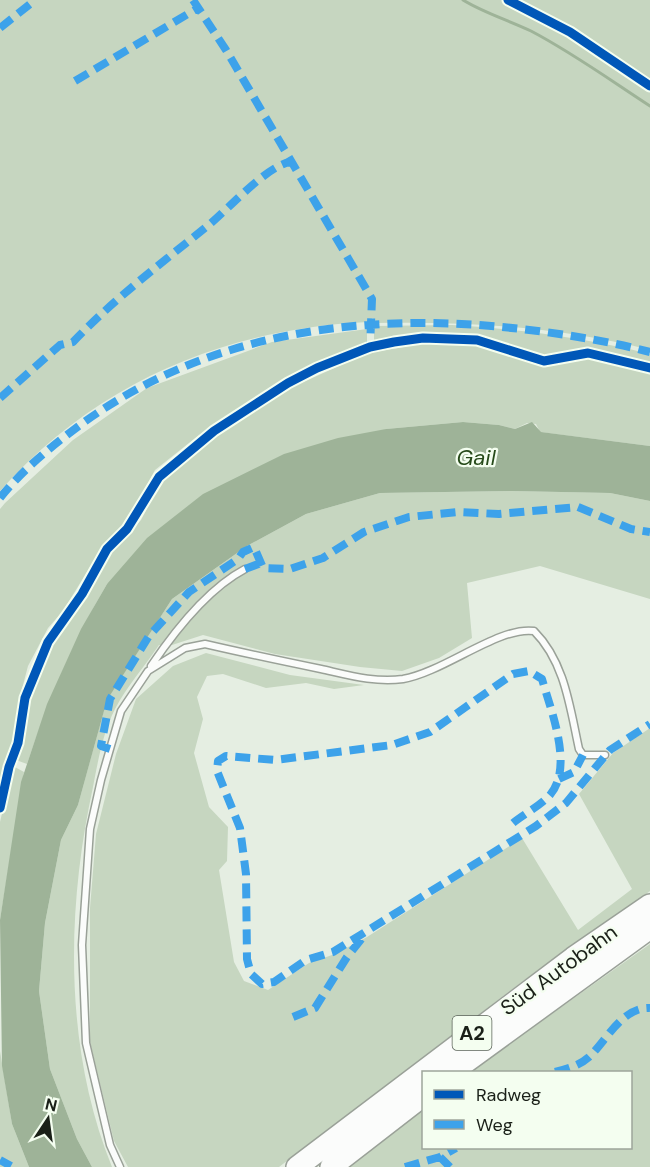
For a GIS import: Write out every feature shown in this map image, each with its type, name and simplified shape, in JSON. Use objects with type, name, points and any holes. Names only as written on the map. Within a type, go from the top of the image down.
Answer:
[{"type":"highway","name":"Süd Autobahn","points":[[423,1071],[573,957],[650,905]]},
{"type":"highway","name":"Süd Autobahn","points":[[453,1071],[650,928]]},
{"type":"highway","name":"Süd Autobahn","points":[[297,1167],[422,1072]]},
{"type":"highway","points":[[332,1167],[422,1096]]},
{"type":"lane","points":[[120,1167],[110,1144],[86,1043],[82,945],[90,829],[101,780],[121,711],[173,633],[228,580],[245,569]]},
{"type":"lane","points":[[148,671],[185,648],[205,644],[369,679],[403,679],[454,662],[508,633],[523,630],[534,631],[546,643],[554,657],[567,692],[579,749],[583,754],[605,755]]},
{"type":"shaded area","points":[[0,0],[650,0],[650,350],[582,336],[514,327],[445,323],[376,323],[373,318],[367,322],[314,327],[263,336],[213,350],[166,369],[121,392],[78,420],[37,453],[0,491]]},
{"type":"shaded area","points":[[452,325],[552,335],[626,348],[650,354],[650,366],[584,349],[546,358],[481,337],[415,336],[374,343],[374,326]]},
{"type":"shaded area","points":[[367,329],[367,343],[290,377],[199,435],[155,470],[130,517],[101,549],[63,611],[48,628],[28,666],[18,704],[18,727],[0,788],[0,509],[73,440],[147,388],[272,342]]},
{"type":"shaded area","points":[[427,343],[480,346],[552,366],[585,357],[650,373],[650,446],[540,432],[536,424],[527,423],[515,429],[499,425],[463,422],[386,429],[107,584],[62,672],[27,764],[16,760],[24,737],[30,693],[49,649],[92,586],[107,556],[141,520],[162,480],[209,441],[292,387],[368,353]]},
{"type":"shaded area","points":[[512,491],[610,493],[650,501],[650,599],[540,566],[467,583],[472,638],[439,658],[402,671],[275,654],[203,635],[172,645],[159,645],[120,701],[107,727],[101,747],[84,834],[74,930],[74,979],[85,1075],[96,1122],[112,1167],[92,1167],[77,1139],[50,1069],[39,991],[45,923],[61,840],[78,805],[107,699],[172,599],[247,546],[306,514],[380,493]]},
{"type":"shaded area","points":[[206,653],[290,675],[364,685],[334,689],[306,683],[266,688],[223,674],[207,676],[197,697],[203,719],[194,753],[209,807],[228,827],[227,861],[219,870],[234,962],[244,981],[268,990],[309,963],[335,954],[367,937],[522,838],[578,930],[632,889],[579,794],[613,753],[650,728],[650,891],[519,984],[279,1167],[128,1167],[114,1141],[90,1042],[90,908],[96,834],[116,754],[136,699],[173,666]]},
{"type":"shaded area","points":[[13,766],[24,772],[0,920],[0,822]]},
{"type":"shaded area","points":[[650,944],[650,1167],[347,1167],[422,1110],[422,1149],[632,1149],[632,1071],[471,1071]]},
{"type":"shaded area","points":[[0,1051],[12,1124],[29,1167],[0,1167]]},
{"type":"water","name":"Gail","points":[[463,422],[499,425],[515,429],[532,422],[541,432],[650,446],[650,501],[610,493],[512,491],[380,493],[306,514],[247,546],[172,599],[107,700],[78,805],[61,840],[45,923],[39,991],[50,1069],[77,1139],[92,1167],[29,1167],[12,1124],[2,1066],[0,920],[21,782],[47,704],[81,629],[107,584],[147,538],[203,494],[284,454],[338,438],[386,429]]},
{"type":"waterway","points":[[463,0],[547,39],[650,106]]},
{"type":"marked path","points":[[0,28],[35,0]]},
{"type":"marked path","points":[[193,0],[226,50],[372,299],[370,347]]},
{"type":"marked path","points":[[75,81],[198,8]]},
{"type":"marked path","points":[[0,398],[60,345],[73,342],[122,295],[210,224],[248,188],[270,171],[290,162]]},
{"type":"marked path","points":[[0,498],[28,468],[59,441],[130,393],[182,368],[235,349],[291,335],[347,327],[405,323],[463,324],[570,336],[650,352]]},
{"type":"marked path","points":[[110,749],[101,746],[110,699],[149,636],[189,592],[238,559],[243,552],[254,547],[263,568],[290,569],[323,558],[364,532],[409,517],[459,512],[499,514],[578,507],[631,529],[650,532]]},
{"type":"marked path","points":[[245,569],[261,563]]},
{"type":"marked path","points":[[513,823],[550,795],[557,783],[560,770],[555,722],[542,679],[529,671],[513,674],[430,732],[392,745],[275,760],[226,756],[218,761],[217,771],[240,828],[246,874],[247,959],[251,974],[262,984],[274,982],[306,960],[333,952],[536,826],[566,803],[610,750],[650,724]]},
{"type":"marked path","points":[[559,779],[574,772],[583,755]]},
{"type":"marked path","points":[[293,1017],[315,1008],[347,957],[363,937]]},
{"type":"marked path","points":[[558,1071],[585,1060],[631,1013],[650,1008]]},
{"type":"marked path","points":[[405,1167],[440,1157],[454,1149]]},
{"type":"marked path","points":[[440,1157],[450,1167]]},
{"type":"marked path","points":[[0,1160],[11,1166]]},
{"type":"cycle path","points":[[508,0],[570,32],[650,86]]},
{"type":"cycle path","points":[[0,808],[9,767],[18,743],[25,698],[48,642],[82,594],[107,549],[127,529],[159,477],[214,431],[288,383],[317,368],[370,347],[394,342],[423,338],[477,340],[544,361],[588,353],[650,368]]}]
